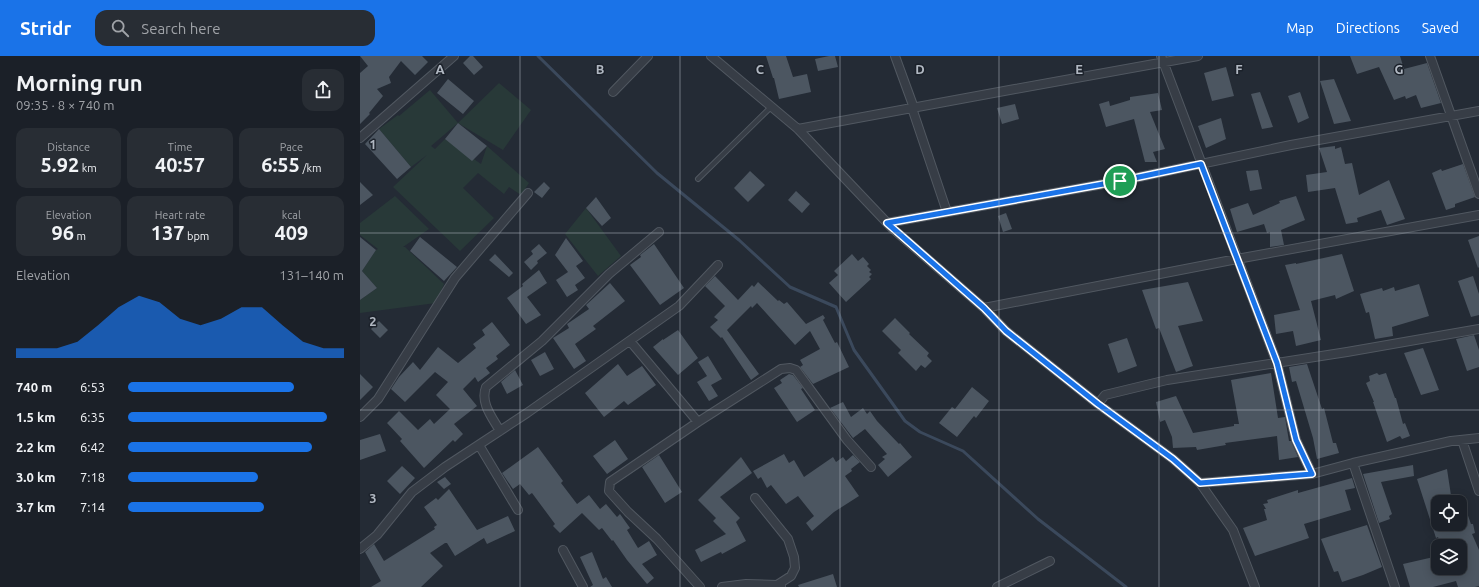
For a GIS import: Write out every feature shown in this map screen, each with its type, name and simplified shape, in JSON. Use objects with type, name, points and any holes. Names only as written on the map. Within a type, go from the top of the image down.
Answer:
[{"type":"street","points":[[360,138],[454,56]]},
{"type":"street","points":[[613,92],[648,56]]},
{"type":"street","points":[[711,56],[798,129],[887,223],[984,308],[1006,331],[1098,404],[1173,459],[1200,483],[1233,530],[1255,587]]},
{"type":"street","points":[[895,56],[948,212]]},
{"type":"street","points":[[798,129],[1162,59],[1198,56]]},
{"type":"street","points":[[1430,56],[1479,194]]},
{"type":"street","points":[[1162,59],[1277,363],[1296,440],[1312,474]]},
{"type":"street","points":[[887,223],[1120,181],[1291,145],[1479,111]]},
{"type":"street","points":[[360,417],[378,399],[455,278],[528,193]]},
{"type":"street","points":[[984,308],[1237,259],[1479,215]]},
{"type":"street","points":[[500,431],[485,404],[484,394],[486,387],[542,341],[609,274],[659,232]]},
{"type":"street","points":[[360,549],[377,535],[412,492],[445,467],[500,431],[679,306],[718,265]]},
{"type":"street","points":[[1098,404],[1105,395],[1167,380],[1479,329]]},
{"type":"street","points":[[630,341],[698,422]]},
{"type":"street","points":[[700,587],[657,539],[628,512],[609,491],[610,482],[698,422],[781,369],[790,368],[796,370],[847,440],[871,467]]},
{"type":"street","points":[[1200,483],[1312,474],[1354,463],[1462,440],[1479,438]]},
{"type":"street","points":[[1462,440],[1479,491]]},
{"type":"street","points":[[479,445],[518,510]]},
{"type":"street","points":[[1354,463],[1395,587]]},
{"type":"street","points":[[722,587],[746,584],[780,586],[791,576],[795,568],[794,557],[788,539],[755,498]]},
{"type":"street","points":[[563,550],[583,587]]},
{"type":"street","points":[[997,587],[1050,561]]},
{"type":"lane","points":[[698,179],[772,107]]},
{"type":"shaded area","points":[[499,83],[531,110],[503,150],[458,123]]},
{"type":"shaded area","points":[[430,90],[458,123],[431,146],[435,149],[445,139],[481,164],[487,146],[529,183],[521,195],[509,187],[504,194],[478,173],[463,188],[494,218],[460,251],[393,187],[427,155],[411,167],[379,129],[398,115],[399,116]]},
{"type":"shaded area","points":[[395,196],[429,229],[403,247],[405,247],[444,284],[436,303],[360,313],[360,300],[377,288],[362,271],[378,249],[360,235],[360,223]]},
{"type":"shaded area","points":[[586,208],[621,256],[598,276],[565,234]]},
{"type":"building","points":[[360,56],[422,56],[428,62],[415,75],[401,61],[389,77],[391,83],[377,89],[383,96],[369,113],[370,114],[360,124],[360,73],[368,66]]},
{"type":"building","points":[[470,56],[473,56],[483,67],[474,75],[463,63]]},
{"type":"building","points":[[766,56],[786,56],[793,77],[807,74],[811,92],[779,99],[774,78]]},
{"type":"building","points":[[835,56],[838,67],[818,71],[815,59]]},
{"type":"building","points":[[1350,56],[1400,56],[1404,69],[1427,63],[1441,103],[1421,108],[1416,95],[1406,99],[1405,96],[1394,100],[1379,67],[1357,74]]},
{"type":"building","points":[[1226,67],[1234,96],[1212,101],[1204,73]]},
{"type":"building","points":[[448,79],[474,101],[463,114],[437,93]]},
{"type":"building","points":[[1334,79],[1351,121],[1334,124],[1320,81]]},
{"type":"building","points":[[1260,92],[1273,127],[1262,129],[1251,94]]},
{"type":"building","points":[[1300,92],[1309,118],[1298,123],[1288,96]]},
{"type":"building","points":[[1158,93],[1162,110],[1150,112],[1165,149],[1153,152],[1157,162],[1145,162],[1134,119],[1106,127],[1099,104],[1109,101],[1110,106],[1130,100],[1130,97]]},
{"type":"building","points":[[1015,104],[1019,119],[1002,124],[997,108]]},
{"type":"building","points":[[1221,118],[1226,139],[1206,148],[1198,126]]},
{"type":"building","points":[[458,123],[487,146],[472,161],[445,139]]},
{"type":"building","points":[[379,129],[411,167],[397,179],[365,144]]},
{"type":"building","points":[[1335,146],[1335,149],[1341,147],[1345,164],[1352,163],[1359,195],[1389,180],[1405,219],[1387,225],[1381,210],[1357,218],[1358,222],[1346,224],[1335,188],[1308,192],[1306,175],[1327,172],[1319,148]]},
{"type":"building","points":[[1463,164],[1475,197],[1455,204],[1455,207],[1446,210],[1432,173],[1441,169],[1442,171]]},
{"type":"building","points":[[1258,170],[1262,189],[1250,191],[1246,171]]},
{"type":"building","points":[[750,171],[765,185],[748,202],[734,188]]},
{"type":"building","points":[[360,182],[373,195],[360,205]]},
{"type":"building","points":[[544,182],[550,188],[542,198],[534,192]]},
{"type":"building","points":[[796,191],[810,204],[802,213],[788,200]]},
{"type":"building","points":[[1296,196],[1305,220],[1281,230],[1284,245],[1270,247],[1270,232],[1267,233],[1264,224],[1237,232],[1230,209],[1248,203],[1253,215],[1280,203],[1279,201]]},
{"type":"building","points":[[596,197],[611,218],[602,226],[586,208]]},
{"type":"building","points":[[1006,213],[1012,229],[1003,232],[998,216]]},
{"type":"building","points":[[1479,236],[1479,267],[1478,268],[1468,240]]},
{"type":"building","points":[[360,237],[376,250],[362,271],[377,288],[360,300]]},
{"type":"building","points":[[420,237],[457,267],[444,281],[410,251]]},
{"type":"building","points":[[566,238],[583,261],[576,266],[585,278],[575,285],[578,290],[567,297],[556,280],[568,272],[555,255]]},
{"type":"building","points":[[539,244],[547,253],[537,261],[538,263],[531,270],[524,262],[533,254],[531,251]]},
{"type":"building","points":[[654,244],[684,288],[660,305],[630,265],[641,257],[640,255]]},
{"type":"building","points":[[495,254],[513,273],[509,277],[489,260]]},
{"type":"building","points":[[852,254],[858,261],[863,257],[869,264],[867,266],[871,270],[869,272],[872,274],[869,277],[871,279],[846,302],[829,283],[838,275],[834,271]]},
{"type":"building","points":[[1342,254],[1354,291],[1336,299],[1335,295],[1311,301],[1321,340],[1296,346],[1293,331],[1276,334],[1274,315],[1300,310],[1285,265]]},
{"type":"building","points":[[539,270],[547,283],[527,297],[541,315],[526,324],[507,298],[523,286],[522,284]]},
{"type":"building","points":[[715,276],[738,300],[752,285],[754,287],[758,282],[778,301],[779,300],[784,304],[787,302],[806,324],[823,315],[825,318],[823,320],[835,343],[837,342],[849,367],[813,384],[800,367],[803,365],[800,360],[820,349],[810,331],[795,345],[757,303],[752,308],[751,306],[727,330],[759,374],[751,380],[722,337],[721,338],[710,327],[718,320],[714,317],[725,306],[705,286]]},
{"type":"building","points":[[1473,276],[1479,294],[1479,315],[1471,317],[1458,281]]},
{"type":"building","points":[[1188,282],[1203,321],[1178,326],[1193,366],[1176,372],[1159,328],[1156,329],[1142,290]]},
{"type":"building","points":[[610,283],[625,301],[593,326],[596,329],[575,344],[586,361],[574,369],[553,338],[569,328],[567,324],[589,309],[586,305]]},
{"type":"building","points":[[1419,284],[1429,316],[1392,327],[1393,336],[1375,339],[1369,312],[1366,313],[1360,294],[1382,288],[1383,291],[1394,287],[1395,291]]},
{"type":"building","points":[[895,318],[929,353],[927,356],[932,361],[925,368],[921,365],[916,371],[898,353],[901,350],[882,331]]},
{"type":"building","points":[[379,321],[388,330],[380,338],[371,329]]},
{"type":"building","points":[[492,322],[510,345],[496,356],[498,359],[486,368],[490,373],[478,382],[475,377],[463,389],[477,406],[454,424],[463,434],[455,442],[453,440],[424,468],[400,441],[402,439],[387,423],[399,411],[418,430],[430,419],[434,424],[450,409],[436,395],[448,382],[435,372],[405,402],[391,389],[399,377],[413,362],[420,370],[438,347],[458,363],[476,348],[473,344],[485,335],[482,330]]},
{"type":"building","points":[[678,330],[698,358],[678,375],[653,347]]},
{"type":"building","points":[[1474,335],[1479,350],[1479,367],[1467,371],[1456,339]]},
{"type":"building","points":[[1127,338],[1137,366],[1118,373],[1108,344]]},
{"type":"building","points":[[1423,348],[1439,390],[1421,395],[1404,353]]},
{"type":"building","points":[[545,352],[554,369],[540,376],[531,360]]},
{"type":"building","points":[[708,356],[722,379],[711,385],[718,396],[709,401],[697,382],[707,376],[698,362]]},
{"type":"building","points":[[618,364],[627,376],[642,366],[656,385],[628,405],[624,401],[604,417],[585,393]]},
{"type":"building","points":[[1307,364],[1322,409],[1324,408],[1333,443],[1336,443],[1339,453],[1317,459],[1313,438],[1296,381],[1292,382],[1289,367]]},
{"type":"building","points":[[515,370],[523,385],[507,394],[501,382]]},
{"type":"building","points":[[1271,373],[1278,418],[1285,417],[1289,441],[1291,441],[1298,457],[1279,460],[1277,436],[1225,443],[1226,445],[1197,450],[1196,447],[1173,448],[1172,437],[1165,420],[1160,422],[1156,402],[1176,396],[1193,433],[1234,426],[1234,424],[1239,424],[1231,380]]},
{"type":"building","points":[[1377,373],[1379,375],[1386,373],[1396,398],[1403,424],[1405,423],[1410,436],[1402,439],[1400,436],[1387,442],[1366,383],[1370,381],[1369,376]]},
{"type":"building","points":[[360,374],[373,387],[360,400]]},
{"type":"building","points":[[789,374],[793,375],[803,388],[801,389],[815,410],[797,422],[774,388],[782,383],[780,380]]},
{"type":"building","points":[[972,387],[989,401],[976,418],[974,416],[957,437],[939,423],[952,407],[955,409]]},
{"type":"building","points":[[843,402],[851,417],[863,408],[867,414],[870,411],[877,421],[912,457],[888,477],[878,465],[885,459],[882,457],[887,454],[865,429],[853,438],[830,408]]},
{"type":"building","points":[[380,434],[386,451],[360,460],[360,440]]},
{"type":"building","points":[[615,440],[628,459],[607,474],[593,456]]},
{"type":"building","points":[[538,447],[563,481],[561,483],[577,504],[589,495],[600,509],[606,504],[617,517],[620,514],[630,528],[627,530],[638,548],[649,541],[657,555],[642,564],[654,578],[647,584],[613,540],[612,541],[602,528],[599,530],[582,513],[560,533],[553,526],[555,524],[532,493],[529,495],[520,484],[513,489],[502,473]]},
{"type":"building","points":[[784,454],[789,463],[794,460],[804,477],[833,457],[836,462],[843,457],[846,461],[853,455],[860,462],[845,476],[859,496],[834,512],[812,531],[806,523],[814,516],[798,496],[786,504],[771,485],[767,488],[761,477],[758,479],[753,471]]},
{"type":"building","points":[[659,455],[682,492],[665,503],[642,467]]},
{"type":"building","points":[[741,457],[752,473],[720,497],[740,518],[736,522],[746,541],[722,554],[721,552],[701,562],[695,550],[726,534],[713,521],[716,518],[698,500]]},
{"type":"building","points":[[1413,465],[1414,476],[1381,482],[1392,514],[1389,516],[1390,519],[1379,523],[1363,474]]},
{"type":"building","points":[[402,466],[415,478],[400,494],[387,481]]},
{"type":"building","points":[[1447,469],[1451,495],[1431,495],[1431,522],[1417,479]]},
{"type":"building","points":[[445,477],[451,484],[444,489],[437,482]]},
{"type":"building","points":[[1352,478],[1355,488],[1345,490],[1351,510],[1304,524],[1309,538],[1255,556],[1243,528],[1267,520],[1264,509],[1266,509],[1263,504],[1268,503],[1267,500],[1298,490],[1298,493]]},
{"type":"building","points":[[449,489],[477,530],[508,516],[515,531],[487,544],[484,538],[455,556],[447,543],[445,543],[430,553],[443,566],[421,587],[371,587],[381,581],[365,552],[374,544],[384,561],[435,529],[434,527],[437,525],[424,507],[436,498],[438,500]]},
{"type":"building","points":[[1467,513],[1471,524],[1473,524],[1475,533],[1472,534],[1479,550],[1479,586],[1458,587],[1456,581],[1433,587],[1410,587],[1403,564],[1431,558],[1431,575],[1467,575],[1467,539],[1436,538],[1434,531],[1467,531]]},
{"type":"building","points":[[1367,525],[1382,567],[1342,582],[1338,571],[1334,572],[1321,539]]},
{"type":"building","points":[[592,552],[603,579],[606,577],[612,587],[590,587],[593,585],[580,557]]},
{"type":"building","points":[[833,574],[837,587],[799,587],[798,585]]},
{"type":"waterway","points":[[538,56],[657,173],[739,240],[790,287],[836,307],[854,350],[905,421],[920,432],[963,451],[1038,519],[1126,587]]},
{"type":"route","points":[[1201,164],[1277,363],[1296,440],[1312,474],[1200,483],[1173,459],[1098,404],[1006,331],[984,308],[887,223],[1120,181],[1201,164]]}]
